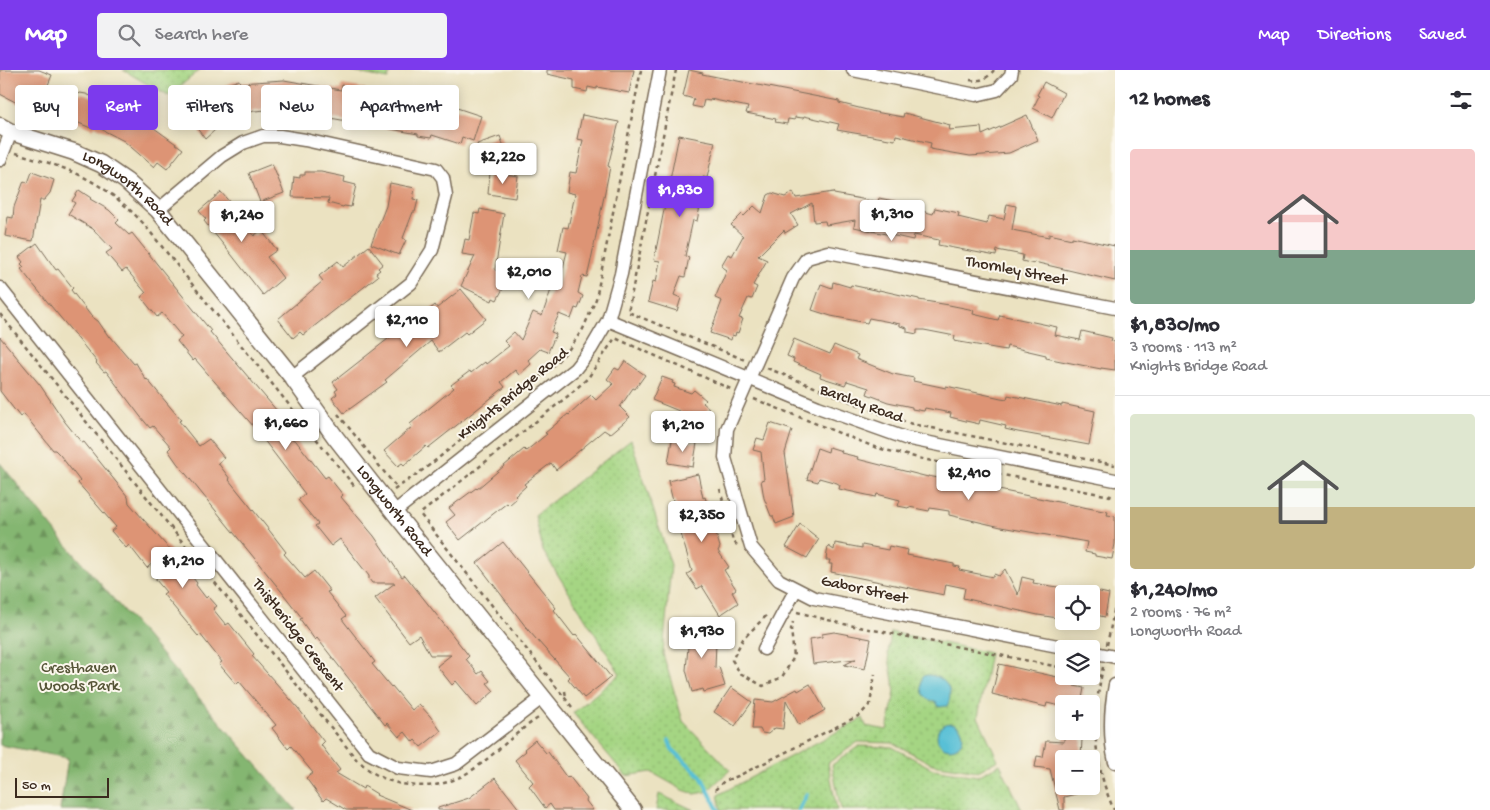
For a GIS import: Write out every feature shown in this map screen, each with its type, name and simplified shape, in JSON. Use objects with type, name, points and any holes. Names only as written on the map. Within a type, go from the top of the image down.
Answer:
[{"type":"street","name":"Knights Bridge Road","points":[[394,512],[575,370],[591,349],[608,320],[621,274],[660,70]]},
{"type":"street","points":[[853,70],[976,95],[997,90],[1012,70]]},
{"type":"street","points":[[0,160],[6,129]]},
{"type":"street","name":"Longworth Road","points":[[6,129],[74,152],[101,164],[126,181],[158,210],[292,377],[336,438],[394,512],[633,810]]},
{"type":"street","points":[[158,210],[222,156],[243,143],[263,136],[297,139],[436,169],[443,178],[446,196],[432,250],[411,283],[292,377]]},
{"type":"street","name":"Thornley Street","points":[[748,378],[793,278],[808,258],[828,252],[1115,308]]},
{"type":"street","name":"Thistleridge Crescent","points":[[0,288],[369,753],[398,768],[430,772],[456,764],[542,697]]},
{"type":"street","name":"Barclay Road","points":[[608,320],[818,407],[905,438],[1115,480]]},
{"type":"street","name":"Gabor Street","points":[[748,378],[727,430],[726,458],[751,547],[779,580],[814,598],[1055,645]]},
{"type":"street","points":[[764,649],[796,589]]},
{"type":"street","points":[[1100,654],[1115,657]]},
{"type":"street","points":[[1115,685],[1110,711],[1112,749],[1115,762]]},
{"type":"path","points":[[390,493],[427,467],[550,368],[569,349],[583,329],[596,299],[642,70]]},
{"type":"path","points":[[676,70],[628,312],[881,414],[912,424],[1115,466]]},
{"type":"path","points":[[968,79],[976,81],[988,77],[994,70]]},
{"type":"path","points":[[12,152],[63,167],[82,175],[126,205],[143,223],[359,492]]},
{"type":"path","points":[[572,707],[420,514],[588,378],[615,338],[730,388]]},
{"type":"path","points":[[337,413],[397,488]]},
{"type":"path","points":[[1108,644],[1115,606]]},
{"type":"path","points":[[715,790],[724,781],[738,776],[860,716],[870,704],[875,674]]},
{"type":"green space","points":[[123,70],[200,70],[182,85],[168,85],[168,96],[158,90],[158,85],[149,85]]},
{"type":"green space","points":[[343,70],[390,70],[388,79]]},
{"type":"green space","points":[[631,440],[671,565],[663,654],[683,721],[730,770],[706,792],[695,794],[683,790],[651,772],[626,776],[573,713],[620,674],[543,551],[535,515]]},
{"type":"green space","name":"Cresthaven Woods Park","points":[[0,463],[65,543],[296,810],[60,810],[68,758],[0,745]]},
{"type":"green space","points":[[891,632],[990,653],[978,717],[998,760],[978,771],[932,764],[893,743],[858,742],[828,763],[837,810],[721,810],[718,795],[863,718],[866,726],[887,730],[895,692],[888,653]]},
{"type":"green space","points":[[859,746],[892,747],[933,769],[978,776],[1000,764],[1022,810],[842,810],[832,765]]},
{"type":"green space","points":[[659,794],[694,810],[656,810]]},
{"type":"water","points":[[923,676],[938,677],[946,684],[950,694],[947,706],[939,707],[936,702],[928,699],[923,693],[922,680]]},
{"type":"water","points":[[950,723],[960,726],[963,736],[960,746],[950,749],[940,746],[937,736],[940,726]]},
{"type":"building","points":[[0,70],[39,70],[52,75],[48,85],[15,85],[15,102],[0,94]]},
{"type":"building","points":[[547,70],[634,70],[629,93],[597,87],[597,89],[588,87],[587,92],[574,89],[574,80],[547,74]]},
{"type":"building","points":[[689,70],[839,101],[839,103],[875,112],[903,117],[904,113],[950,125],[949,130],[981,127],[982,135],[1027,115],[1038,140],[1009,153],[970,156],[930,149],[931,143],[896,135],[895,140],[837,130],[839,124],[804,116],[803,118],[795,117],[795,120],[788,119],[787,124],[775,122],[776,119],[746,113],[748,107],[710,99],[710,101],[704,100],[702,108],[692,106],[694,99],[683,96]]},
{"type":"building","points":[[239,80],[240,83],[284,80],[312,85],[261,85],[261,110],[251,112],[251,85],[225,85]]},
{"type":"building","points":[[1044,82],[1064,93],[1052,118],[1033,108]]},
{"type":"building","points":[[342,85],[342,120],[332,118],[332,88],[341,90]]},
{"type":"building","points":[[80,93],[88,95],[88,127],[78,123],[78,94]]},
{"type":"building","points":[[459,109],[481,116],[473,141],[462,137],[460,144],[432,135],[431,138],[418,136],[418,134],[396,130],[459,130]]},
{"type":"building","points":[[582,115],[619,122],[608,166],[610,167],[590,265],[587,277],[582,276],[578,293],[583,296],[578,309],[575,308],[571,319],[559,314],[551,332],[556,334],[548,352],[540,349],[528,360],[531,364],[519,375],[515,370],[501,382],[505,387],[428,448],[426,446],[404,465],[402,463],[398,466],[384,451],[412,427],[410,424],[454,388],[451,385],[485,362],[486,364],[509,346],[504,341],[514,332],[521,340],[533,312],[542,316],[553,284],[558,286],[567,252],[558,250],[563,227],[568,228],[575,194],[567,192],[570,172],[576,173],[583,140],[577,139]]},
{"type":"building","points":[[103,130],[157,130],[183,149],[167,169],[158,162],[154,167],[124,141]]},
{"type":"building","points":[[198,130],[215,130],[205,139]]},
{"type":"building","points":[[679,135],[715,142],[707,178],[703,177],[699,197],[702,197],[697,221],[693,220],[685,256],[689,257],[685,277],[681,276],[674,295],[681,298],[677,311],[648,302],[653,281],[656,282],[660,261],[654,260]]},
{"type":"building","points":[[500,136],[508,158],[480,169],[476,159],[482,157],[477,144]]},
{"type":"building","points":[[272,164],[284,193],[260,202],[249,173]]},
{"type":"building","points":[[32,172],[54,180],[50,193],[44,200],[40,200],[33,241],[5,236],[8,217],[13,218],[14,207],[24,181],[28,183]]},
{"type":"building","points":[[305,172],[321,172],[345,177],[344,182],[356,185],[351,207],[328,203],[329,198],[292,197],[294,177],[300,178],[300,175],[305,175]]},
{"type":"building","points":[[490,172],[518,176],[515,198],[488,194]]},
{"type":"building","points":[[390,183],[415,188],[413,199],[418,200],[415,212],[413,212],[403,238],[406,240],[399,255],[371,244],[386,206]]},
{"type":"building","points":[[79,190],[109,210],[119,220],[116,223],[129,235],[132,233],[210,332],[283,418],[278,421],[325,478],[328,476],[343,495],[341,497],[374,536],[402,577],[405,575],[469,656],[466,659],[478,674],[482,671],[490,681],[487,683],[494,691],[477,706],[456,681],[452,685],[437,666],[451,655],[430,655],[419,635],[409,642],[375,598],[395,583],[372,583],[369,576],[340,539],[331,546],[315,526],[318,524],[298,500],[305,494],[254,427],[195,359],[193,361],[177,341],[182,337],[162,313],[157,317],[141,297],[146,293],[126,269],[122,272],[106,253],[112,249],[93,229],[68,214],[75,203],[72,201]]},
{"type":"building","points":[[221,192],[236,210],[234,212],[254,236],[261,230],[277,250],[267,257],[283,278],[263,295],[204,221],[206,219],[199,211]]},
{"type":"building","points":[[793,192],[796,198],[833,192],[834,194],[878,202],[879,198],[904,203],[903,206],[933,214],[935,208],[959,213],[958,217],[987,224],[989,216],[1004,219],[1007,204],[1016,206],[1012,230],[1049,237],[1049,234],[1072,239],[1072,237],[1115,246],[1115,281],[1034,262],[1034,264],[1022,261],[1023,255],[997,250],[996,256],[938,245],[939,240],[914,235],[913,240],[854,227],[855,220],[826,225],[825,221],[814,222],[812,203],[791,214],[798,225],[785,233],[784,230],[758,256],[767,260],[753,285],[757,287],[752,299],[748,298],[739,318],[743,319],[738,333],[736,332],[735,336],[732,335],[731,340],[710,333],[722,301],[715,298],[727,270],[721,266],[728,254],[732,256],[743,236],[731,225],[754,206],[762,213],[768,195],[772,193],[785,197]]},
{"type":"building","points":[[480,209],[504,214],[495,270],[509,277],[497,300],[493,298],[492,301],[461,286],[475,256],[462,254],[465,239],[469,240],[474,213],[479,214]]},
{"type":"building","points":[[37,243],[56,270],[58,269],[73,288],[71,290],[91,316],[98,321],[109,337],[134,364],[136,363],[146,380],[181,420],[179,421],[199,446],[209,439],[224,458],[218,463],[229,480],[286,552],[284,554],[305,578],[314,571],[330,591],[327,592],[346,616],[342,619],[375,662],[372,664],[391,687],[412,710],[419,704],[430,716],[441,731],[421,747],[415,740],[413,742],[405,732],[399,737],[387,723],[385,725],[317,638],[315,640],[300,619],[302,618],[281,591],[177,463],[168,450],[171,447],[153,426],[150,428],[106,371],[104,372],[96,363],[21,269],[24,267],[19,257]]},
{"type":"building","points":[[369,246],[383,264],[378,268],[380,270],[376,273],[378,276],[303,335],[300,332],[293,338],[278,319],[323,281],[319,276],[338,261],[343,267]]},
{"type":"building","points":[[833,282],[850,287],[851,285],[879,290],[919,300],[974,310],[973,314],[998,320],[1000,315],[1057,327],[1055,335],[1080,340],[1082,331],[1112,338],[1111,341],[1115,342],[1115,370],[1046,358],[1046,355],[1007,346],[1006,350],[954,341],[955,336],[924,330],[917,330],[917,334],[907,332],[907,328],[900,326],[900,324],[869,318],[867,323],[812,310],[821,284],[832,288]]},
{"type":"building","points":[[461,289],[486,319],[439,352],[431,341],[385,380],[387,382],[344,413],[332,398],[337,394],[335,391],[338,389],[333,382],[402,328],[404,331],[435,305],[437,308]]},
{"type":"building","points":[[0,337],[40,385],[65,422],[82,443],[84,442],[128,497],[129,503],[172,552],[197,583],[196,585],[206,598],[208,596],[217,606],[213,609],[226,625],[229,623],[254,654],[252,656],[298,708],[324,742],[321,745],[340,770],[336,773],[363,789],[364,786],[376,795],[412,810],[346,810],[326,798],[323,801],[306,778],[313,773],[291,746],[288,749],[272,728],[276,725],[239,681],[236,684],[219,664],[222,662],[200,634],[198,636],[163,594],[166,592],[156,580],[158,558],[147,568],[129,545],[126,548],[111,531],[116,527],[78,483],[80,481],[60,455],[53,450],[24,414],[20,417],[0,391]]},
{"type":"building","points":[[794,339],[830,354],[834,345],[858,355],[856,359],[893,374],[914,378],[913,381],[1007,399],[1008,395],[1095,411],[1089,445],[1018,432],[1005,429],[1006,426],[980,420],[979,424],[950,417],[951,413],[925,408],[924,411],[912,409],[912,407],[888,402],[867,394],[869,388],[847,381],[845,385],[820,377],[821,374],[793,362],[794,359],[787,356]]},
{"type":"building","points":[[625,361],[645,375],[620,407],[630,417],[610,434],[604,430],[556,470],[551,463],[524,484],[526,486],[515,496],[517,498],[509,505],[507,503],[460,540],[446,522],[455,515],[449,508],[477,489],[524,449],[526,451],[591,395],[596,400],[613,384],[607,379],[615,368],[619,370]]},
{"type":"building","points":[[662,377],[673,381],[674,387],[691,393],[694,390],[706,400],[703,403],[709,408],[695,425],[679,411],[652,400]]},
{"type":"building","points":[[770,423],[792,430],[785,453],[794,517],[776,524],[764,498],[761,480],[764,479],[761,452],[753,450],[757,438],[764,440]]},
{"type":"building","points":[[672,440],[697,443],[693,467],[668,463]]},
{"type":"building","points":[[829,447],[842,451],[841,453],[858,457],[857,459],[928,477],[1108,512],[1107,515],[1115,516],[1115,544],[1112,559],[1085,552],[1087,542],[1001,527],[949,515],[949,511],[930,508],[929,511],[898,506],[900,500],[877,494],[876,497],[839,489],[840,485],[837,483],[819,478],[818,482],[807,479],[817,448],[828,452]]},
{"type":"building","points":[[698,474],[703,498],[705,497],[720,547],[718,551],[729,567],[724,570],[736,589],[732,592],[738,603],[720,615],[702,586],[697,589],[687,574],[692,571],[681,534],[685,533],[668,481]]},
{"type":"building","points":[[800,524],[819,539],[807,558],[786,547]]},
{"type":"building","points":[[503,542],[556,608],[554,610],[574,636],[576,634],[611,677],[584,698],[568,679],[570,677],[529,631],[477,563]]},
{"type":"building","points":[[835,543],[862,548],[862,545],[888,550],[889,546],[908,550],[907,555],[954,564],[954,566],[960,567],[959,570],[993,577],[994,574],[999,576],[1005,569],[1018,595],[1022,577],[1034,580],[1033,583],[1055,587],[1055,618],[963,598],[965,588],[946,584],[944,595],[831,572],[832,564],[829,564],[830,560],[826,560],[828,546],[834,550]]},
{"type":"building","points":[[1100,592],[1109,594],[1105,617],[1100,616]]},
{"type":"building","points":[[690,623],[712,625],[710,640],[716,641],[715,668],[719,667],[725,686],[704,692],[703,689],[692,692],[686,670],[688,647],[679,641],[689,636]]},
{"type":"building","points":[[834,632],[871,639],[865,669],[844,665],[856,659],[813,664],[810,639]]},
{"type":"building","points":[[999,664],[1055,677],[1055,685],[1074,685],[1084,688],[1083,695],[1055,695],[1055,705],[1047,703],[1046,707],[992,694]]},
{"type":"building","points":[[810,684],[825,710],[799,725],[786,700],[783,729],[775,728],[768,734],[762,733],[760,729],[752,729],[755,700],[773,702]]},
{"type":"building","points":[[731,687],[752,702],[735,726],[714,712]]},
{"type":"building","points":[[535,740],[546,753],[548,752],[567,778],[569,776],[593,810],[554,810],[550,804],[545,808],[529,786],[533,782],[515,760]]},
{"type":"building","points":[[1064,740],[1082,740],[1081,750],[1055,750],[1055,790],[1050,769],[1035,767],[1037,756],[1043,757],[1046,741],[1064,742]]},
{"type":"building","points":[[495,778],[520,810],[438,810],[438,808],[469,798]]},
{"type":"building","points":[[1056,795],[1072,795],[1064,797],[1064,810],[1060,810]]},
{"type":"waterway","points":[[669,741],[672,749],[701,776],[718,810]]},
{"type":"waterway","points":[[799,810],[807,794]]}]
